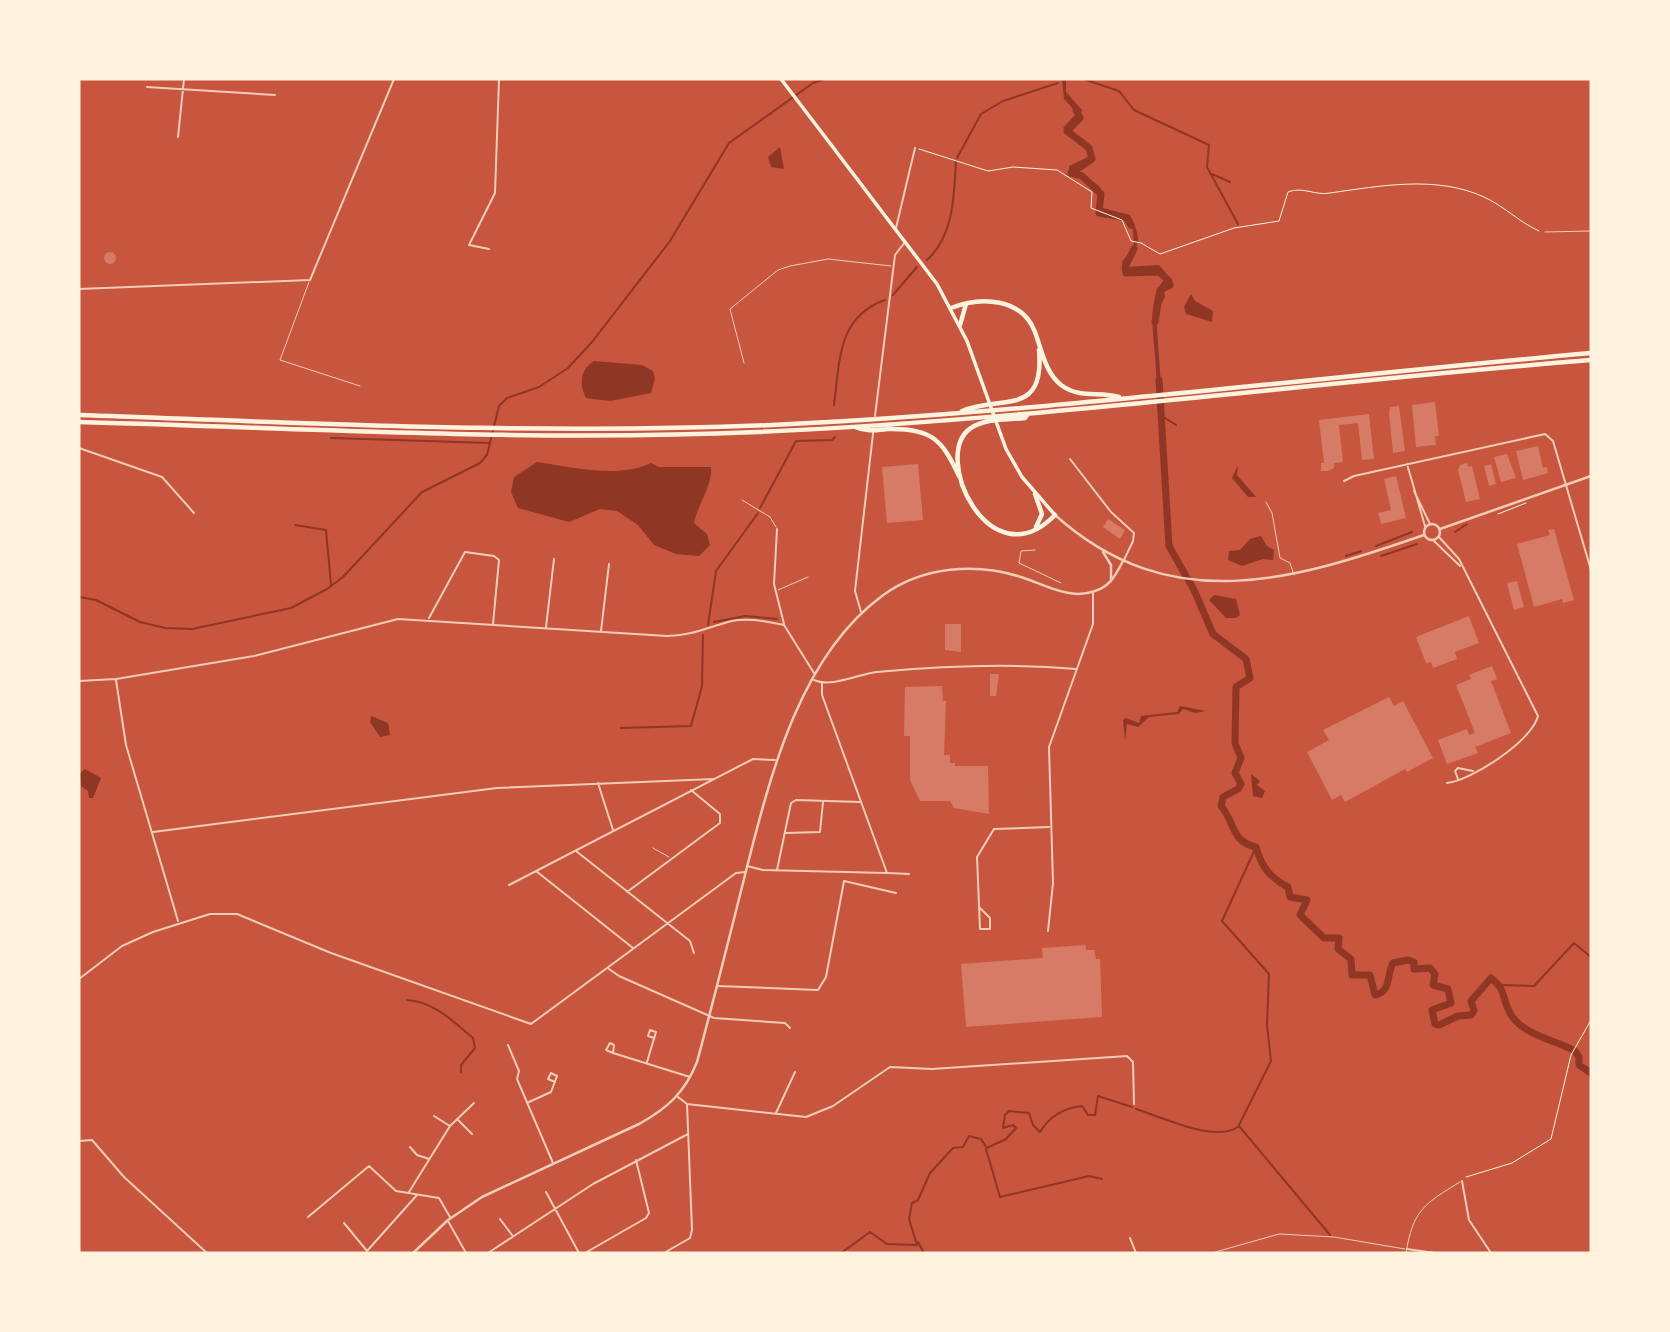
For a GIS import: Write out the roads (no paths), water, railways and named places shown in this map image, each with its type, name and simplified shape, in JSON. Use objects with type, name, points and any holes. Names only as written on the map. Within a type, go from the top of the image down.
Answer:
[{"type":"highway","points":[[951,308],[988,300],[1008,305],[1028,319],[1048,369],[1065,387],[1084,395],[1123,398]]},
{"type":"highway","points":[[960,325],[966,304]]},
{"type":"highway","points":[[955,413],[1006,405],[1028,395],[1039,377],[1038,342]]},
{"type":"highway","points":[[79,415],[490,427],[741,426],[955,413],[1591,353]]},
{"type":"highway","points":[[79,422],[499,434],[673,434],[855,427],[1028,414],[1591,360]]},
{"type":"highway","points":[[963,483],[957,448],[967,431],[985,422],[1025,418],[1028,414]]},
{"type":"highway","points":[[855,427],[863,430],[909,430],[932,436],[948,450],[975,509],[989,527],[1010,534],[1023,534],[1036,528],[1041,520],[1035,494]]},
{"type":"highway","points":[[1023,534],[1055,515]]},
{"type":"main road","points":[[781,79],[896,228],[951,308],[960,325],[998,432],[1017,469],[1055,515]]},
{"type":"street","points":[[178,137],[184,79]]},
{"type":"street","points":[[79,289],[310,280],[394,79]]},
{"type":"street","points":[[489,249],[469,245],[495,193],[499,79]]},
{"type":"street","points":[[147,87],[275,95]]},
{"type":"street","points":[[896,228],[900,223],[915,148]]},
{"type":"street","points":[[861,612],[855,590],[876,404],[896,249],[905,241]]},
{"type":"street","points":[[1344,481],[1354,476],[1545,434],[1553,441],[1591,570]]},
{"type":"street","points":[[79,448],[162,477],[194,513]]},
{"type":"street","points":[[413,1253],[449,1219],[482,1196],[639,1124],[662,1112],[678,1097],[691,1077],[709,1016],[775,760],[817,674],[841,634],[861,612],[904,583],[958,568],[1003,572],[1060,591],[1093,592],[1106,586],[1124,561],[1133,541],[1133,533],[1111,512],[1070,459]]},
{"type":"street","points":[[1407,464],[1425,526],[1424,535]]},
{"type":"street","points":[[1414,490],[1430,524],[1440,529],[1591,477]]},
{"type":"street","points":[[1055,515],[1102,551],[1124,561],[1192,579],[1248,581],[1294,575],[1357,558],[1424,535],[1462,567]]},
{"type":"street","points":[[1425,526],[1430,524]]},
{"type":"street","points":[[776,529],[772,564],[784,625],[808,668],[817,674]]},
{"type":"street","points":[[1440,529],[1439,537],[1462,567],[1501,638],[1538,716],[1532,729],[1505,753],[1476,771],[1447,783]]},
{"type":"street","points":[[1433,540],[1439,537]]},
{"type":"street","points":[[1102,551],[1112,571],[1106,586]]},
{"type":"street","points":[[429,619],[465,552],[494,556],[499,560],[493,625]]},
{"type":"street","points":[[546,628],[554,559]]},
{"type":"street","points":[[601,632],[609,564]]},
{"type":"street","points":[[1048,931],[1053,883],[1049,747],[1095,617],[1093,592]]},
{"type":"street","points":[[79,681],[116,679],[254,656],[389,620],[429,619],[685,636],[729,622],[784,625]]},
{"type":"street","points":[[814,680],[822,683],[861,674],[908,669],[1018,666],[1077,669]]},
{"type":"street","points":[[116,679],[126,745],[179,923]]},
{"type":"street","points":[[822,683],[822,695],[887,873]]},
{"type":"street","points":[[509,885],[757,757],[775,760]]},
{"type":"street","points":[[1458,780],[1455,775],[1458,768],[1476,771]]},
{"type":"street","points":[[153,832],[497,788],[714,779]]},
{"type":"street","points":[[597,782],[613,830]]},
{"type":"street","points":[[627,892],[722,820],[720,814],[691,790]]},
{"type":"street","points":[[777,870],[792,803],[796,800],[861,801]]},
{"type":"street","points":[[785,833],[820,832],[823,800]]},
{"type":"street","points":[[979,908],[990,919],[990,929],[980,929],[979,908],[977,857],[994,829],[1050,827]]},
{"type":"street","points":[[576,850],[690,941],[694,953]]},
{"type":"street","points":[[747,866],[777,870],[909,874]]},
{"type":"street","points":[[535,870],[634,949]]},
{"type":"street","points":[[79,979],[122,946],[179,923],[210,914],[237,914],[331,953],[525,1024],[537,1022],[736,873],[746,872]]},
{"type":"street","points":[[716,986],[818,990],[826,977],[844,881],[896,893]]},
{"type":"street","points":[[608,968],[619,976],[709,1016],[785,1023],[790,1028]]},
{"type":"street","points":[[647,1063],[654,1038]]},
{"type":"street","points":[[508,1045],[553,1163]]},
{"type":"street","points":[[613,1053],[691,1077]]},
{"type":"street","points":[[678,1097],[687,1104],[800,1118],[834,1106],[890,1067],[932,1069],[1127,1055],[1133,1062],[1133,1104]]},
{"type":"street","points":[[776,1114],[794,1072]]},
{"type":"street","points":[[528,1102],[551,1092],[555,1082]]},
{"type":"street","points":[[408,1193],[450,1126],[474,1102]]},
{"type":"street","points":[[664,1253],[690,1238],[692,1230],[687,1104]]},
{"type":"street","points":[[434,1116],[450,1126]]},
{"type":"street","points":[[456,1119],[472,1134]]},
{"type":"street","points":[[488,1253],[554,1208],[636,1159],[688,1134]]},
{"type":"street","points":[[79,1140],[92,1140],[124,1177],[207,1253]]},
{"type":"street","points":[[410,1147],[417,1155],[429,1159]]},
{"type":"street","points":[[585,1253],[646,1218],[649,1213],[636,1159]]},
{"type":"street","points":[[308,1217],[369,1166],[396,1191],[439,1198],[466,1253]]},
{"type":"street","points":[[1462,1181],[1469,1220],[1491,1253]]},
{"type":"street","points":[[546,1192],[579,1253]]},
{"type":"street","points":[[344,1223],[367,1251],[417,1194]]},
{"type":"street","points":[[500,1219],[512,1235]]},
{"type":"street","points":[[1130,1238],[1136,1253]]},
{"type":"street","points":[[1407,1249],[1435,1253]]},
{"type":"lane","points":[[1545,232],[1591,231]]},
{"type":"lane","points":[[744,363],[730,309],[778,270],[828,259],[893,267]]},
{"type":"lane","points":[[310,280],[280,360],[360,386]]},
{"type":"lane","points":[[742,500],[770,517],[776,529]]},
{"type":"lane","points":[[1266,502],[1272,513],[1280,558],[1292,566],[1294,575]]},
{"type":"lane","points":[[1035,550],[1021,551],[1019,563],[1061,583]]},
{"type":"lane","points":[[776,591],[808,576]]},
{"type":"lane","points":[[653,848],[673,859]]},
{"type":"lane","points":[[1406,1253],[1412,1225],[1419,1210],[1462,1181]]},
{"type":"lane","points":[[1212,1253],[1279,1234],[1334,1237],[1407,1249]]},
{"type":"waterway","points":[[79,597],[96,600],[140,622],[165,628],[192,629],[291,608],[327,589],[343,577],[422,492],[480,463],[487,455],[499,406],[507,398],[539,387],[568,368],[592,342],[670,241],[729,143],[813,83],[825,79]]},
{"type":"waterway","points":[[1083,79],[1119,91],[1134,110],[1209,145],[1207,167],[1238,224]]},
{"type":"waterway","points":[[957,158],[981,114],[1003,101],[1058,83]]},
{"type":"waterway","points":[[1076,110],[1080,118],[1067,131],[1089,148],[1092,159],[1071,173],[1082,176],[1101,194],[1099,213],[1127,218],[1131,225]]},
{"type":"waterway","points":[[927,260],[936,250],[948,227],[956,161]]},
{"type":"waterway","points":[[1212,174],[1230,182]]},
{"type":"waterway","points":[[1134,249],[1125,267],[1126,273],[1159,272],[1169,281],[1170,285],[1160,290],[1155,322]]},
{"type":"waterway","points":[[893,295],[917,267]]},
{"type":"waterway","points":[[834,405],[840,357],[849,329],[869,308],[885,300]]},
{"type":"waterway","points":[[1159,380],[1169,546],[1194,590],[1213,634],[1246,659],[1250,678],[1236,687],[1235,743],[1241,758],[1235,773],[1241,784],[1238,789],[1223,797],[1221,806],[1238,836],[1242,841],[1256,847],[1264,866],[1276,880],[1288,887],[1290,897],[1307,900],[1300,915],[1324,938],[1339,938],[1338,949],[1351,959],[1352,975],[1370,975],[1375,995],[1384,990],[1393,963],[1408,960],[1414,962],[1414,969],[1430,968],[1435,974],[1433,985],[1448,989],[1451,1003],[1432,1010],[1435,1024],[1439,1025],[1458,1016],[1471,1015],[1474,1011],[1471,1001],[1491,978],[1502,990],[1514,1019],[1538,1036],[1575,1051],[1579,1057],[1579,1065],[1591,1073]]},
{"type":"waterway","points":[[1162,416],[1176,425]]},
{"type":"waterway","points":[[760,508],[796,441],[832,440],[835,437]]},
{"type":"waterway","points":[[331,438],[490,443]]},
{"type":"waterway","points":[[708,625],[716,571],[758,513]]},
{"type":"waterway","points":[[1455,532],[1467,524]]},
{"type":"waterway","points":[[295,525],[326,530],[331,585]]},
{"type":"waterway","points":[[1376,546],[1412,532]]},
{"type":"waterway","points":[[1381,556],[1417,544]]},
{"type":"waterway","points":[[1346,556],[1361,551]]},
{"type":"waterway","points":[[714,622],[745,616],[777,619]]},
{"type":"waterway","points":[[621,728],[691,726],[702,686],[703,635]]},
{"type":"waterway","points":[[1136,1109],[1188,1127],[1216,1132],[1228,1131],[1238,1127],[1271,1061],[1267,1025],[1269,974],[1222,921],[1256,847]]},
{"type":"waterway","points":[[1500,985],[1534,986],[1574,943],[1591,957]]},
{"type":"waterway","points":[[407,1000],[434,1008],[473,1038],[475,1048],[461,1065],[461,1072]]},
{"type":"waterway","points":[[841,1253],[870,1232],[887,1244],[917,1245],[909,1219],[912,1203],[918,1200],[930,1173],[953,1148],[963,1147],[969,1136],[981,1139],[987,1148],[1006,1139],[1016,1128],[1013,1125],[1003,1128],[1005,1115],[1009,1111],[1029,1113],[1033,1125],[1040,1132],[1052,1118],[1069,1109],[1082,1106],[1088,1115],[1095,1115],[1098,1096],[1132,1107]]},
{"type":"waterway","points":[[1239,1126],[1330,1235]]},
{"type":"waterway","points":[[986,1149],[1000,1197],[1089,1176],[1102,1179]]},
{"type":"waterway","points":[[918,1242],[924,1253]]}]
